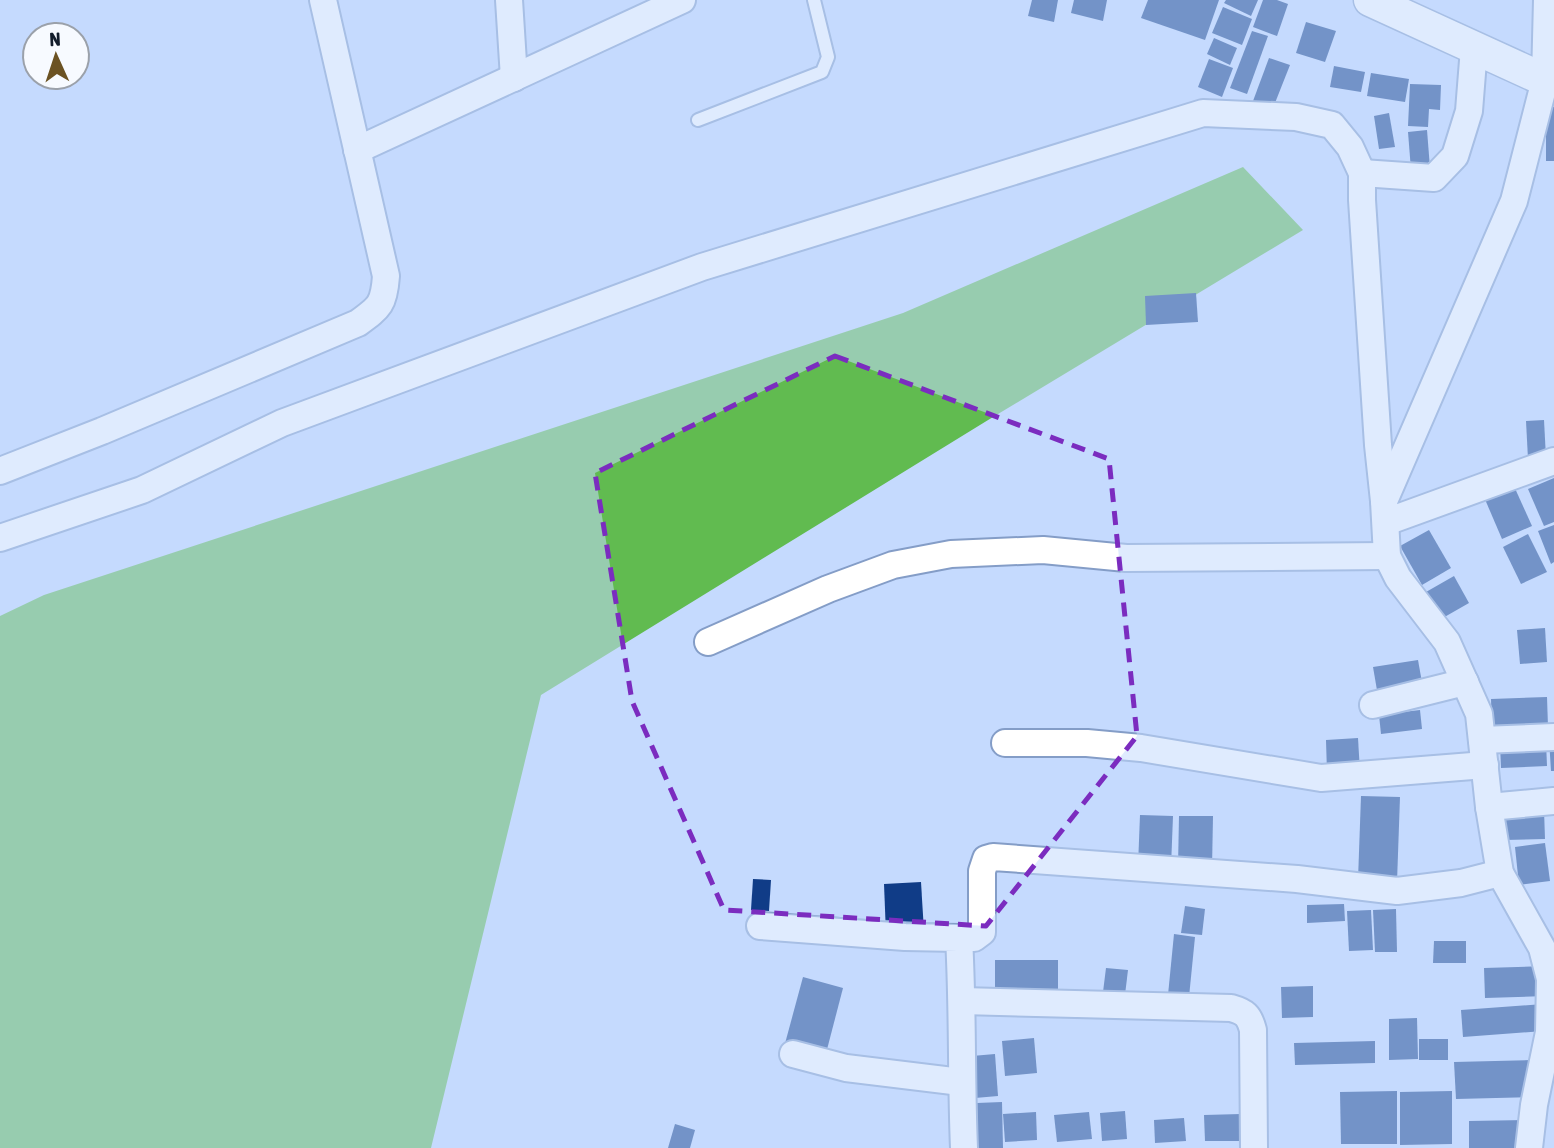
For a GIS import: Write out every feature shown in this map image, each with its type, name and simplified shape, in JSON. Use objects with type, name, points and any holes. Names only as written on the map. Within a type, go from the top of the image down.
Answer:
[{"type":"street","points":[[0,471],[358,323],[378,309],[385,296],[386,276],[323,0]]},
{"type":"street","points":[[509,0],[514,78]]},
{"type":"street","points":[[357,150],[682,0]]},
{"type":"street","points":[[1370,0],[1550,80]]},
{"type":"street","points":[[1385,512],[1514,201],[1550,80],[1546,0]]},
{"type":"street","points":[[1362,173],[1434,178],[1455,156],[1469,111],[1474,48]]},
{"type":"street","points":[[0,538],[142,490],[282,423],[702,267],[1203,113],[1296,117],[1332,125],[1350,147],[1362,173],[1387,556],[1398,578],[1447,642],[1479,713],[1489,807],[1500,873],[1542,948],[1550,979],[1549,1032],[1539,1131]]},
{"type":"street","points":[[1385,512],[1554,461]]},
{"type":"street","points":[[708,642],[828,589],[892,565],[951,554],[1043,550],[1126,558],[1387,556]]},
{"type":"street","points":[[1373,705],[1465,682]]},
{"type":"street","points":[[1005,743],[1087,743],[1141,748],[1321,778],[1484,753],[1554,737]]},
{"type":"street","points":[[1489,807],[1554,801]]},
{"type":"street","points":[[761,926],[905,937],[974,938],[982,932],[982,871],[986,859],[993,857],[1297,879],[1397,891],[1461,883],[1500,873]]},
{"type":"street","points":[[959,938],[964,1148]]},
{"type":"street","points":[[962,1002],[1243,1011],[1249,1016],[1253,1030],[1254,1148]]},
{"type":"street","points":[[793,1054],[846,1068],[961,1082]]},
{"type":"lane","points":[[698,120],[822,72],[828,57],[814,0]]},
{"type":"highlighted area","points":[[835,356],[1109,459],[1137,736],[986,926],[724,910],[632,701],[595,473]]},
{"type":"shaded area","points":[[1243,167],[1303,230],[541,695],[431,1148],[0,1148],[0,616],[44,595],[903,313]]},
{"type":"building","points":[[1032,0],[1058,0],[1054,22],[1028,16]]},
{"type":"building","points":[[1074,0],[1107,0],[1103,21],[1071,13]]},
{"type":"building","points":[[1148,0],[1219,0],[1205,40],[1141,18]]},
{"type":"building","points":[[1226,0],[1258,0],[1251,16],[1224,3]]},
{"type":"building","points":[[1263,0],[1277,0],[1288,4],[1277,36],[1253,27]]},
{"type":"building","points":[[1223,7],[1252,19],[1242,45],[1212,33]]},
{"type":"building","points":[[1306,22],[1336,31],[1325,62],[1296,53]]},
{"type":"building","points":[[1252,31],[1268,36],[1247,94],[1230,88]]},
{"type":"building","points":[[1214,38],[1237,48],[1230,65],[1207,54]]},
{"type":"building","points":[[1269,58],[1290,65],[1273,108],[1253,101]]},
{"type":"building","points":[[1209,59],[1233,68],[1222,97],[1198,87]]},
{"type":"building","points":[[1334,66],[1365,72],[1361,92],[1330,87]]},
{"type":"building","points":[[1371,73],[1409,79],[1405,102],[1367,96]]},
{"type":"building","points":[[1410,84],[1441,85],[1440,110],[1429,109],[1428,127],[1408,126]]},
{"type":"building","points":[[1546,107],[1554,107],[1554,161],[1546,161]]},
{"type":"building","points":[[1389,113],[1395,147],[1379,149],[1374,116]]},
{"type":"building","points":[[1427,130],[1430,168],[1411,170],[1408,132]]},
{"type":"building","points":[[1196,293],[1198,322],[1146,325],[1145,296]]},
{"type":"building","points":[[1544,420],[1546,458],[1528,459],[1526,421]]},
{"type":"building","points":[[1554,478],[1554,522],[1544,526],[1528,489]]},
{"type":"building","points":[[1513,484],[1532,526],[1502,539],[1484,497]]},
{"type":"building","points":[[1554,525],[1554,562],[1551,564],[1538,531]]},
{"type":"building","points":[[1429,530],[1451,568],[1422,585],[1400,546]]},
{"type":"building","points":[[1528,534],[1547,572],[1521,584],[1503,547]]},
{"type":"building","points":[[1454,576],[1469,603],[1441,619],[1426,592]]},
{"type":"building","points":[[1545,628],[1547,662],[1520,664],[1517,630]]},
{"type":"building","points":[[1418,660],[1423,688],[1378,696],[1373,667]]},
{"type":"building","points":[[1547,697],[1548,727],[1492,729],[1491,699]]},
{"type":"building","points":[[1420,710],[1422,729],[1381,734],[1379,715]]},
{"type":"building","points":[[1358,738],[1360,772],[1327,773],[1326,740]]},
{"type":"building","points":[[1549,739],[1554,739],[1554,771],[1551,771]]},
{"type":"building","points":[[1546,742],[1547,766],[1501,768],[1500,744]]},
{"type":"building","points":[[1361,796],[1400,797],[1397,882],[1358,880]]},
{"type":"building","points":[[1544,810],[1545,839],[1504,840],[1504,811]]},
{"type":"building","points":[[1140,815],[1173,816],[1171,867],[1138,866]]},
{"type":"building","points":[[1179,816],[1213,816],[1212,868],[1178,867]]},
{"type":"building","points":[[1545,843],[1550,881],[1519,885],[1515,847]]},
{"type":"building","points":[[753,879],[771,880],[769,911],[751,910]]},
{"type":"building","points":[[921,882],[924,932],[886,934],[884,884]]},
{"type":"building","points":[[1344,904],[1345,921],[1307,923],[1307,905]]},
{"type":"building","points":[[1185,906],[1205,909],[1202,935],[1181,933]]},
{"type":"building","points":[[1396,909],[1397,952],[1375,952],[1373,910]]},
{"type":"building","points":[[1371,910],[1373,950],[1349,951],[1347,911]]},
{"type":"building","points":[[1174,934],[1195,937],[1189,997],[1168,995]]},
{"type":"building","points":[[1434,941],[1466,941],[1466,963],[1433,963]]},
{"type":"building","points":[[995,960],[1058,960],[1058,997],[995,998]]},
{"type":"building","points":[[1546,966],[1546,996],[1485,998],[1484,968]]},
{"type":"building","points":[[1106,968],[1128,970],[1124,1003],[1102,1000]]},
{"type":"building","points":[[803,977],[843,988],[824,1061],[783,1051]]},
{"type":"building","points":[[1313,986],[1313,1017],[1282,1018],[1281,987]]},
{"type":"building","points":[[1543,1004],[1544,1031],[1463,1037],[1461,1010]]},
{"type":"building","points":[[1417,1018],[1418,1059],[1389,1060],[1389,1019]]},
{"type":"building","points":[[1034,1038],[1037,1073],[1005,1076],[1002,1041]]},
{"type":"building","points":[[1419,1039],[1448,1039],[1448,1060],[1419,1060]]},
{"type":"building","points":[[1375,1041],[1375,1063],[1295,1065],[1294,1043]]},
{"type":"building","points":[[995,1054],[998,1096],[975,1098],[972,1056]]},
{"type":"building","points":[[1531,1060],[1533,1097],[1456,1099],[1454,1062]]},
{"type":"building","points":[[1397,1091],[1397,1144],[1341,1144],[1340,1092]]},
{"type":"building","points":[[1452,1091],[1452,1144],[1400,1145],[1400,1092]]},
{"type":"building","points":[[1002,1102],[1003,1148],[978,1148],[977,1103]]},
{"type":"building","points":[[1125,1111],[1127,1139],[1102,1141],[1100,1113]]},
{"type":"building","points":[[1036,1112],[1037,1140],[1005,1142],[1003,1114]]},
{"type":"building","points":[[1089,1112],[1092,1139],[1057,1142],[1054,1115]]},
{"type":"building","points":[[1241,1114],[1241,1141],[1205,1141],[1204,1115]]},
{"type":"building","points":[[1184,1118],[1186,1141],[1155,1143],[1154,1120]]},
{"type":"building","points":[[1526,1120],[1527,1148],[1469,1148],[1469,1121]]},
{"type":"building","points":[[675,1124],[695,1130],[690,1148],[668,1148]]}]
